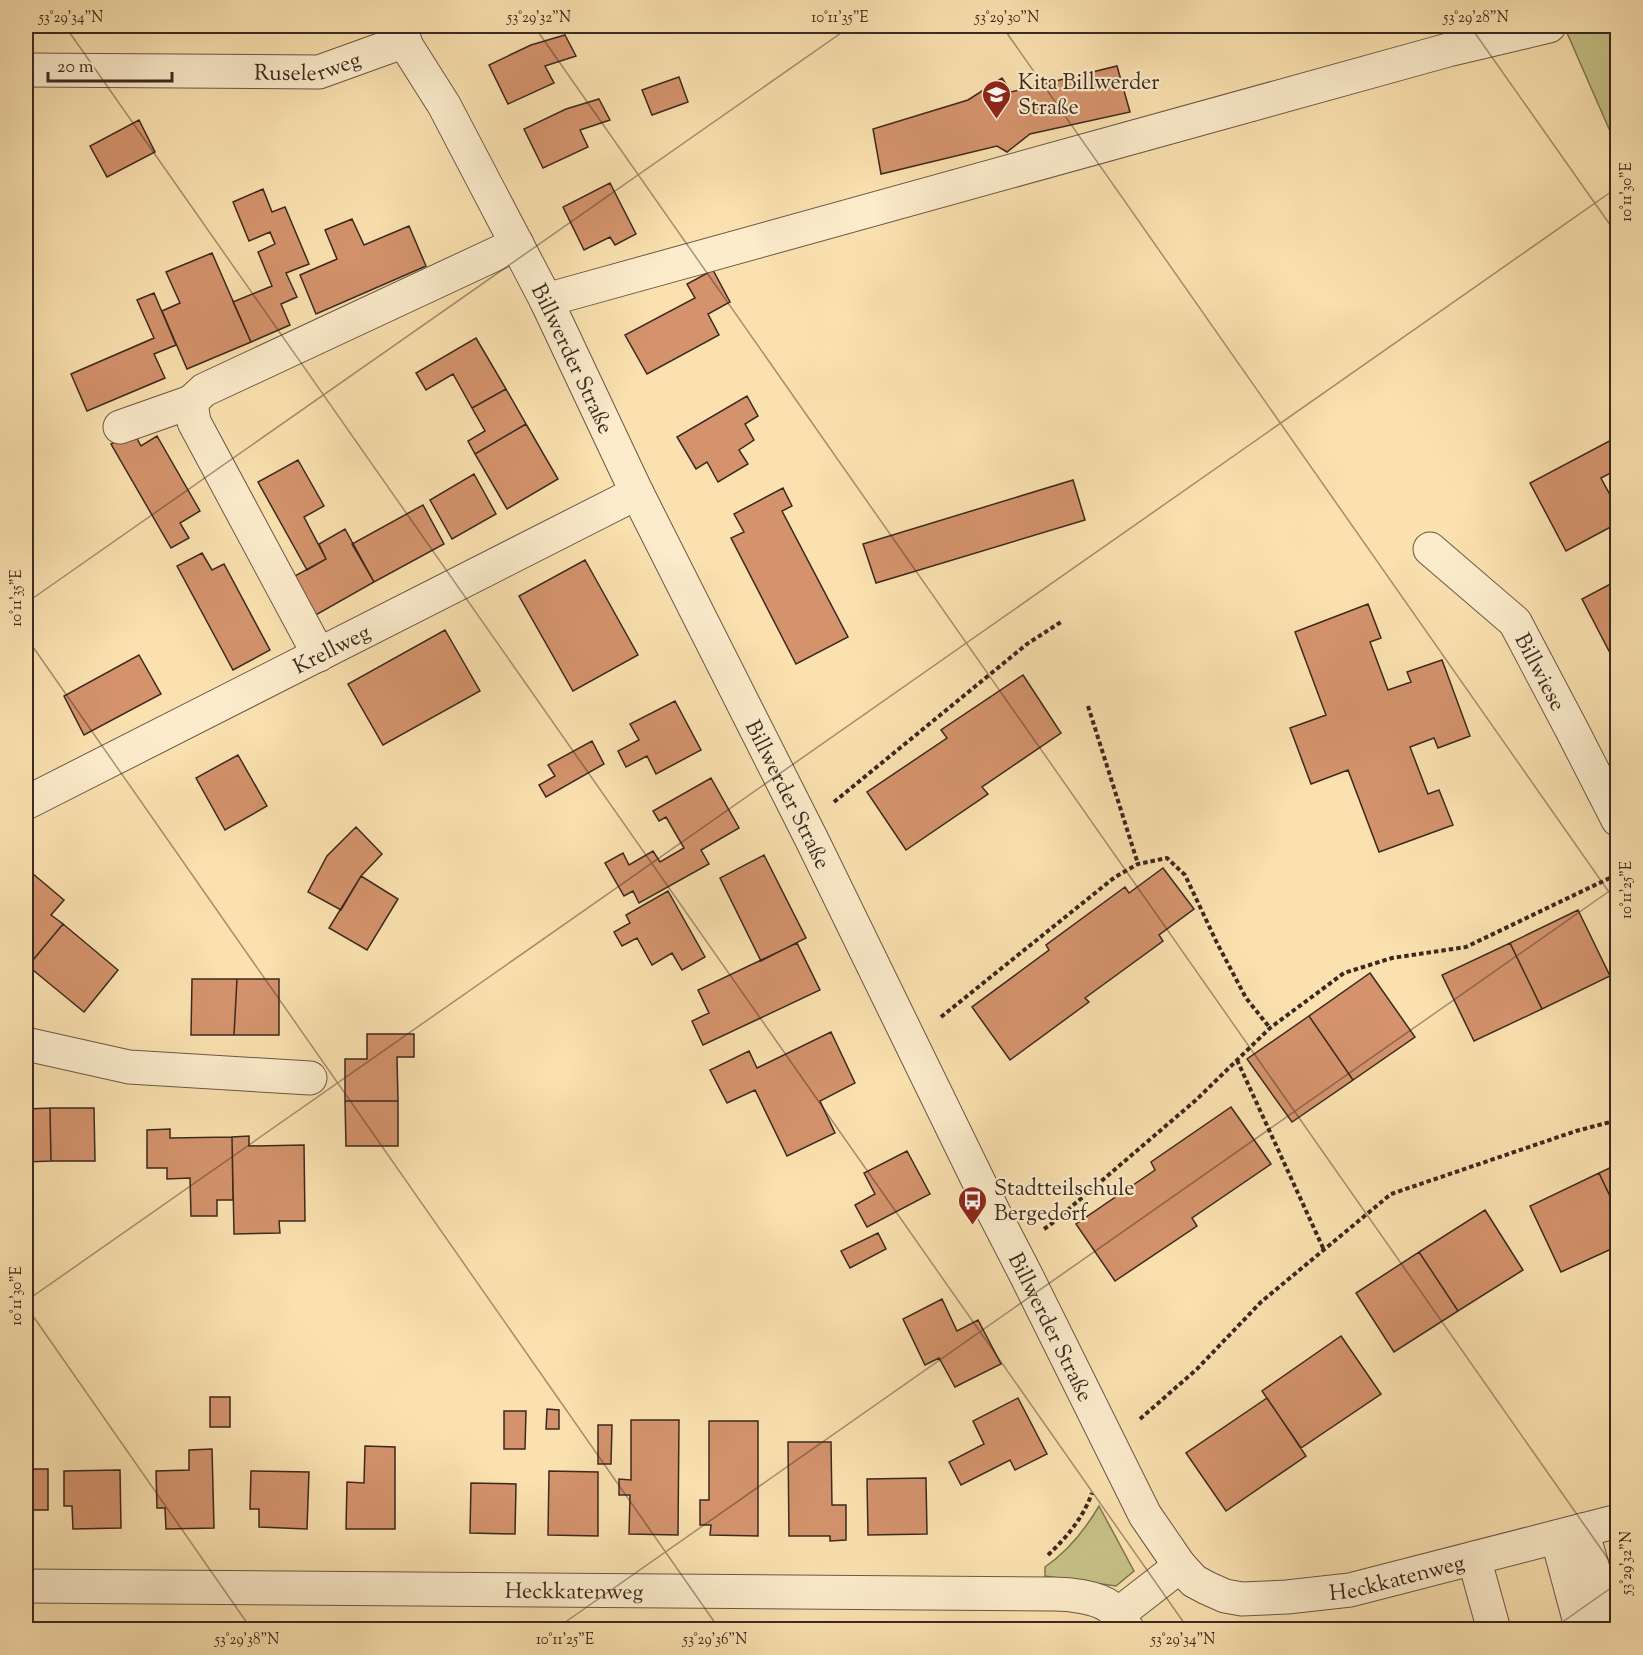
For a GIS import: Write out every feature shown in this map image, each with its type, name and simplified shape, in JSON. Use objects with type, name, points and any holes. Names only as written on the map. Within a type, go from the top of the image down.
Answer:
[{"type":"street","points":[[546,300],[1448,50],[1549,26]]},
{"type":"street","name":"Billwerder Straße","points":[[399,33],[444,105],[546,300],[637,493],[1145,1515],[1180,1566]]},
{"type":"street","name":"Ruselerweg","points":[[26,70],[319,72],[399,33]]},
{"type":"street","points":[[120,427],[191,402],[204,390],[517,244]]},
{"type":"street","points":[[191,402],[194,422],[319,655]]},
{"type":"street","name":"Krellweg","points":[[26,803],[637,493]]},
{"type":"street","name":"Billwiese","points":[[1431,549],[1515,622],[1617,820]]},
{"type":"street","points":[[26,1044],[129,1067],[310,1078]]},
{"type":"street","name":"Heckkatenweg","points":[[1180,1566],[1194,1581],[1225,1596],[1242,1599],[1287,1597],[1350,1590],[1617,1521]]},
{"type":"street","points":[[1570,1533],[1582,1629]]},
{"type":"street","points":[[1570,1533],[1610,1629]]},
{"type":"street","points":[[1474,1558],[1494,1629]]},
{"type":"street","points":[[1122,1622],[1180,1566]]},
{"type":"street","name":"Heckkatenweg","points":[[26,1586],[1066,1594],[1102,1602],[1110,1607],[1122,1622]]},
{"type":"path","points":[[804,826],[1027,644],[1061,622]]},
{"type":"path","points":[[1088,706],[1138,864]]},
{"type":"path","points":[[911,1041],[1115,878],[1138,864],[1167,858],[1185,875],[1246,998],[1269,1028]]},
{"type":"path","points":[[1012,1248],[1050,1225],[1196,1100],[1269,1028],[1344,973],[1392,958],[1466,947],[1617,874]]},
{"type":"path","points":[[1237,1060],[1324,1250]]},
{"type":"path","points":[[1006,1594],[1065,1539],[1087,1507],[1111,1444],[1197,1369],[1261,1302],[1391,1194],[1576,1131],[1617,1120]]},
{"type":"shaded area","points":[[1564,26],[1617,26],[1617,147]]},
{"type":"shaded area","points":[[1099,1506],[1134,1571],[1116,1586],[1045,1576],[1045,1567],[1075,1540]]},
{"type":"building","points":[[565,35],[576,56],[545,66],[554,83],[508,104],[489,65],[531,45]]},
{"type":"building","name":"Kita Billwerder Straße","points":[[1117,66],[1130,112],[1030,134],[1007,152],[997,146],[881,174],[873,129],[968,100],[1002,78],[1011,92]]},
{"type":"building","points":[[679,77],[688,102],[652,115],[642,90]]},
{"type":"building","points":[[599,99],[610,120],[580,130],[588,147],[543,168],[524,129],[566,109]]},
{"type":"building","points":[[139,120],[155,152],[107,177],[90,146]]},
{"type":"building","points":[[610,183],[636,234],[615,245],[610,237],[584,250],[563,207]]},
{"type":"building","points":[[263,189],[272,212],[285,207],[309,264],[286,273],[297,297],[281,304],[290,325],[251,342],[233,302],[272,286],[258,252],[275,244],[270,232],[249,241],[233,202]]},
{"type":"building","points":[[352,219],[364,245],[409,226],[426,266],[316,314],[300,275],[337,259],[325,230]]},
{"type":"building","points":[[212,253],[251,342],[187,369],[162,311],[180,303],[166,272]]},
{"type":"building","points":[[713,270],[730,302],[708,314],[719,335],[647,374],[625,335],[695,298],[687,284]]},
{"type":"building","points":[[154,293],[176,345],[154,354],[165,378],[87,411],[71,374],[154,338],[137,300]]},
{"type":"building","points":[[476,338],[506,389],[472,408],[453,374],[426,390],[416,373]]},
{"type":"building","points":[[506,389],[526,424],[475,454],[468,441],[485,431],[472,408]]},
{"type":"building","points":[[747,396],[758,416],[745,424],[754,440],[739,450],[748,464],[718,482],[707,462],[696,469],[677,437]]},
{"type":"building","points":[[526,424],[558,479],[507,509],[475,454]]},
{"type":"building","points":[[133,431],[141,446],[157,436],[200,511],[180,523],[189,538],[171,548],[111,444]]},
{"type":"building","points":[[1617,437],[1618,469],[1601,478],[1618,510],[1618,523],[1566,551],[1530,483]]},
{"type":"building","points":[[298,460],[324,506],[304,517],[326,559],[307,570],[258,482]]},
{"type":"building","points":[[474,474],[496,514],[452,539],[430,500]]},
{"type":"building","points":[[1073,480],[1085,520],[876,583],[863,544]]},
{"type":"building","points":[[783,488],[792,506],[782,511],[848,637],[796,664],[731,538],[744,532],[734,514]]},
{"type":"building","points":[[423,505],[444,544],[374,582],[352,544]]},
{"type":"building","points":[[345,529],[374,582],[314,616],[293,577],[326,559],[319,544]]},
{"type":"building","points":[[202,553],[212,570],[224,564],[270,650],[233,670],[177,566]]},
{"type":"building","points":[[585,560],[638,655],[573,691],[519,596]]},
{"type":"building","points":[[1618,580],[1618,646],[1609,651],[1582,599]]},
{"type":"building","points":[[1368,604],[1381,638],[1370,642],[1388,690],[1411,682],[1407,672],[1442,660],[1470,736],[1438,748],[1434,738],[1410,747],[1428,794],[1439,790],[1453,825],[1379,852],[1348,770],[1311,784],[1290,728],[1326,715],[1295,632]]},
{"type":"building","points":[[445,630],[480,691],[383,745],[348,684]]},
{"type":"building","points":[[139,655],[161,694],[84,735],[64,696]]},
{"type":"building","points":[[1023,675],[1061,733],[982,787],[988,794],[906,850],[867,792],[947,738],[941,730]]},
{"type":"building","points":[[675,701],[701,750],[656,774],[647,756],[626,767],[618,751],[639,740],[630,724]]},
{"type":"building","points":[[592,741],[604,764],[546,797],[539,785],[555,776],[548,765]]},
{"type":"building","points":[[238,755],[267,806],[225,830],[196,778]]},
{"type":"building","points":[[711,778],[739,828],[701,850],[709,864],[639,903],[633,891],[624,896],[605,863],[623,853],[629,865],[653,851],[660,862],[684,848],[666,817],[659,821],[653,811]]},
{"type":"building","points":[[356,827],[382,854],[361,876],[341,910],[308,892],[327,856]]},
{"type":"building","points":[[764,855],[806,938],[761,961],[720,878]]},
{"type":"building","points":[[26,868],[64,900],[51,915],[63,924],[28,966],[26,963]]},
{"type":"building","points":[[1163,868],[1194,909],[1159,935],[1163,941],[1085,998],[1089,1002],[1010,1060],[972,1007],[1049,950],[1046,945],[1125,887],[1129,893]]},
{"type":"building","points":[[361,876],[398,899],[367,950],[329,928]]},
{"type":"building","points":[[668,891],[705,957],[682,970],[672,953],[652,965],[637,938],[622,946],[614,932],[630,923],[626,915]]},
{"type":"building","points":[[1578,910],[1610,976],[1542,1009],[1510,943]]},
{"type":"building","points":[[63,924],[118,970],[84,1012],[28,966]]},
{"type":"building","points":[[797,943],[820,990],[703,1045],[692,1021],[709,1013],[698,990]]},
{"type":"building","points":[[1510,943],[1542,1009],[1474,1041],[1442,975]]},
{"type":"building","points":[[1370,973],[1415,1037],[1353,1080],[1309,1016]]},
{"type":"building","points":[[192,979],[237,979],[234,1035],[191,1035]]},
{"type":"building","points":[[237,979],[279,979],[279,1035],[234,1035]]},
{"type":"building","points":[[1309,1016],[1353,1080],[1292,1122],[1247,1059]]},
{"type":"building","points":[[831,1032],[855,1083],[820,1101],[835,1133],[787,1156],[755,1090],[727,1103],[710,1070],[749,1051],[757,1068]]},
{"type":"building","points":[[367,1034],[414,1034],[414,1057],[397,1057],[398,1101],[345,1101],[345,1059],[367,1059]]},
{"type":"building","points":[[345,1101],[398,1101],[398,1146],[346,1146]]},
{"type":"building","points":[[1231,1107],[1271,1164],[1192,1218],[1197,1226],[1115,1281],[1076,1224],[1155,1170],[1151,1162]]},
{"type":"building","points":[[50,1108],[51,1161],[26,1162],[26,1109]]},
{"type":"building","points":[[50,1108],[94,1108],[95,1161],[51,1161]]},
{"type":"building","points":[[170,1129],[170,1138],[232,1137],[233,1200],[217,1200],[217,1216],[191,1216],[190,1178],[167,1179],[167,1168],[147,1168],[147,1130]]},
{"type":"building","points":[[249,1136],[249,1146],[304,1145],[305,1221],[279,1221],[280,1233],[234,1234],[232,1137]]},
{"type":"building","points":[[907,1151],[930,1194],[867,1227],[855,1205],[875,1194],[864,1173]]},
{"type":"building","points":[[1618,1164],[1618,1213],[1599,1173]]},
{"type":"building","points":[[1599,1173],[1618,1213],[1618,1246],[1561,1272],[1530,1206]]},
{"type":"building","points":[[1485,1210],[1523,1270],[1458,1311],[1419,1252]]},
{"type":"building","points":[[878,1233],[886,1249],[850,1268],[841,1251]]},
{"type":"building","points":[[1419,1252],[1458,1311],[1394,1352],[1356,1293]]},
{"type":"building","points":[[942,1299],[957,1331],[978,1320],[1001,1364],[955,1387],[939,1358],[925,1365],[903,1319]]},
{"type":"building","points":[[1341,1336],[1381,1394],[1301,1448],[1262,1391]]},
{"type":"building","points":[[210,1397],[230,1397],[230,1427],[210,1427]]},
{"type":"building","points":[[1018,1398],[1047,1454],[1015,1470],[1010,1460],[961,1485],[949,1462],[984,1444],[973,1421]]},
{"type":"building","points":[[1267,1398],[1306,1456],[1226,1511],[1186,1453]]},
{"type":"building","points":[[547,1409],[559,1410],[559,1429],[546,1429]]},
{"type":"building","points":[[504,1411],[526,1411],[525,1449],[504,1449]]},
{"type":"building","points":[[631,1420],[679,1420],[678,1535],[629,1534],[630,1495],[619,1495],[619,1479],[631,1480]]},
{"type":"building","points":[[709,1421],[758,1421],[758,1536],[710,1535],[711,1525],[700,1525],[700,1500],[709,1500]]},
{"type":"building","points":[[598,1425],[612,1425],[611,1464],[598,1464]]},
{"type":"building","points":[[26,1437],[28,1437],[28,1469],[48,1469],[48,1510],[27,1510],[27,1528],[26,1528]]},
{"type":"building","points":[[788,1442],[831,1442],[832,1505],[846,1505],[846,1540],[830,1541],[830,1536],[789,1536]]},
{"type":"building","points":[[365,1446],[395,1447],[395,1529],[346,1529],[347,1482],[364,1483]]},
{"type":"building","points":[[212,1449],[214,1528],[166,1529],[165,1508],[157,1508],[156,1471],[189,1470],[189,1450]]},
{"type":"building","points":[[120,1470],[121,1528],[73,1529],[72,1506],[64,1506],[64,1471]]},
{"type":"building","points":[[251,1471],[309,1472],[307,1529],[259,1527],[259,1509],[250,1509]]},
{"type":"building","points":[[549,1471],[598,1472],[598,1536],[548,1535]]},
{"type":"building","points":[[926,1478],[927,1534],[868,1535],[867,1479]]},
{"type":"building","points":[[471,1483],[516,1484],[515,1534],[470,1533]]},
{"type":"building","points":[[1570,1620],[1572,1630],[1532,1630],[1541,1627]]},
{"type":"place","name":"Kita Billwerder Straße","points":[[997,120]]},
{"type":"place","name":"Stadtteilschule Bergedorf","points":[[973,1226]]}]
